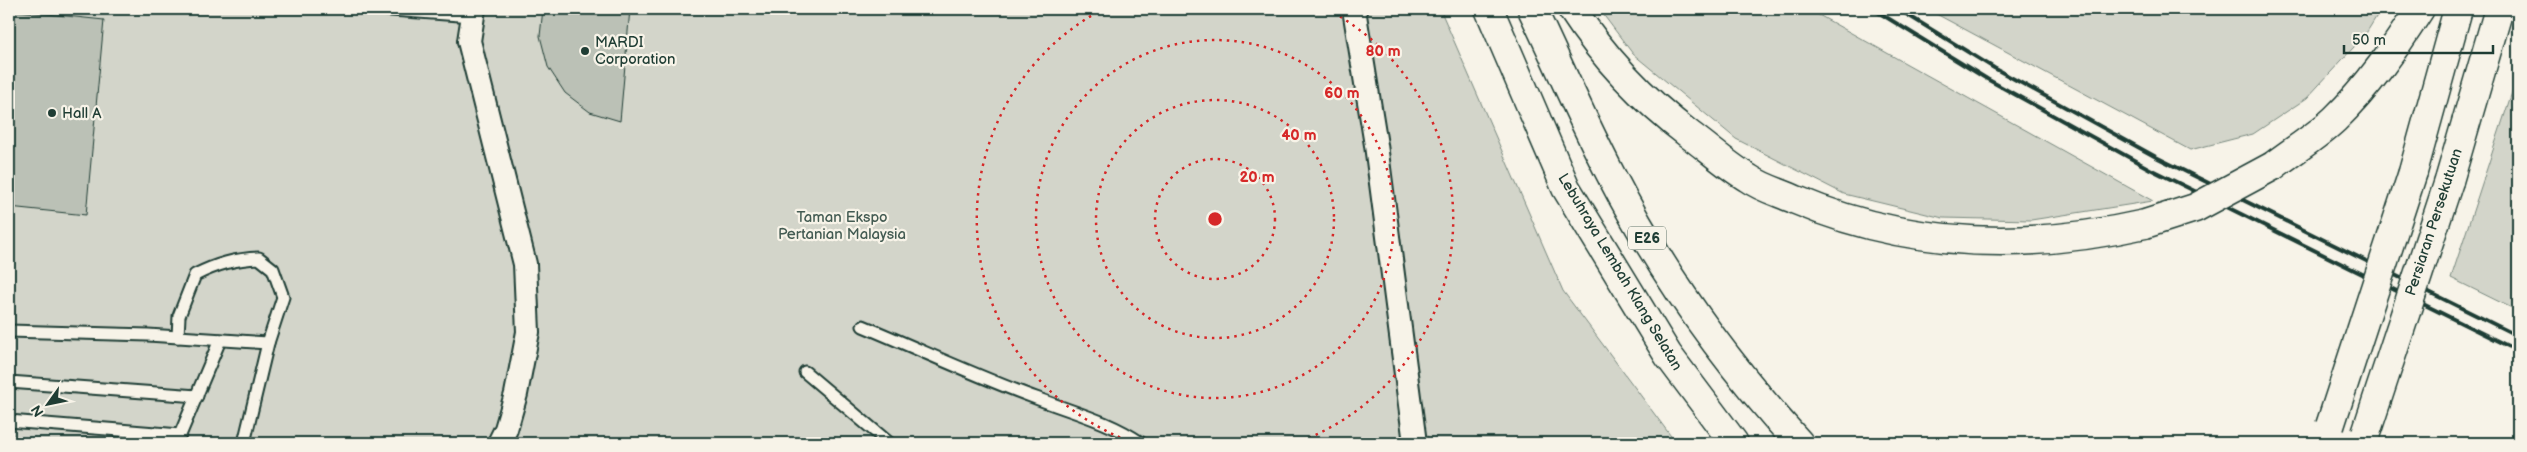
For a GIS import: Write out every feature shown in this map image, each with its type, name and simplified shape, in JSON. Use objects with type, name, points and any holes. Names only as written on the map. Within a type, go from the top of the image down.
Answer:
[{"type":"main road","name":"Lebuhraya Lembah Klang Selatan","points":[[1489,9],[1566,188],[1668,355],[1734,443]]},
{"type":"main road","name":"E26","points":[[1532,9],[1611,176],[1635,219],[1704,327],[1734,369],[1799,443]]},
{"type":"main road","points":[[1572,9],[1588,34],[1657,110],[1749,179],[1815,208],[1886,228],[1940,239],[2008,242],[2096,235],[2145,224],[2195,208],[2274,166],[2333,120],[2350,103],[2373,76],[2420,9]]},
{"type":"main road","points":[[2327,435],[2413,172],[2458,9]]},
{"type":"main road","name":"Persiaran Persekutuan","points":[[2365,440],[2449,181],[2499,9]]},
{"type":"street","points":[[1354,9],[1376,145],[1415,443]]},
{"type":"street","points":[[473,13],[469,41],[525,264],[528,332],[516,394],[506,429],[499,443]]},
{"type":"lane","points":[[378,9],[473,13]]},
{"type":"lane","points":[[178,337],[179,316],[195,276],[218,264],[259,258],[273,269],[283,297],[268,343],[244,443]]},
{"type":"lane","points":[[863,326],[1035,398],[1091,417],[1129,435],[1141,443]]},
{"type":"lane","points":[[9,332],[178,337],[268,343]]},
{"type":"lane","points":[[9,421],[180,435],[220,340]]},
{"type":"lane","points":[[805,372],[889,443]]},
{"type":"lane","points":[[9,382],[197,396]]},
{"type":"green space","name":"Taman Ekspo Pertanian Malaysia","points":[[9,9],[1440,9],[1563,291],[1676,443],[9,443]]},
{"type":"green space","points":[[1599,9],[1808,9],[2153,201],[2031,220],[1943,218],[1844,194],[1736,139],[1633,54]]},
{"type":"green space","points":[[1927,9],[2381,9],[2365,35],[2307,98],[2253,134],[2190,150]]},
{"type":"green space","points":[[2518,74],[2518,311],[2451,278]]},
{"type":"building","name":"MARDI Corporation","points":[[543,9],[630,9],[620,121],[590,112],[565,93],[548,67],[540,36]]},
{"type":"building","name":"Hall A","points":[[9,10],[104,20],[86,215],[9,207]]},
{"type":"railway","points":[[1873,9],[1987,79],[2150,169],[2518,351]]},
{"type":"railway","points":[[1898,9],[1994,68],[2156,157],[2518,336]]},
{"type":"place","name":"MARDI Corporation","points":[[585,51]]},
{"type":"place","name":"Hall A","points":[[52,113]]}]
